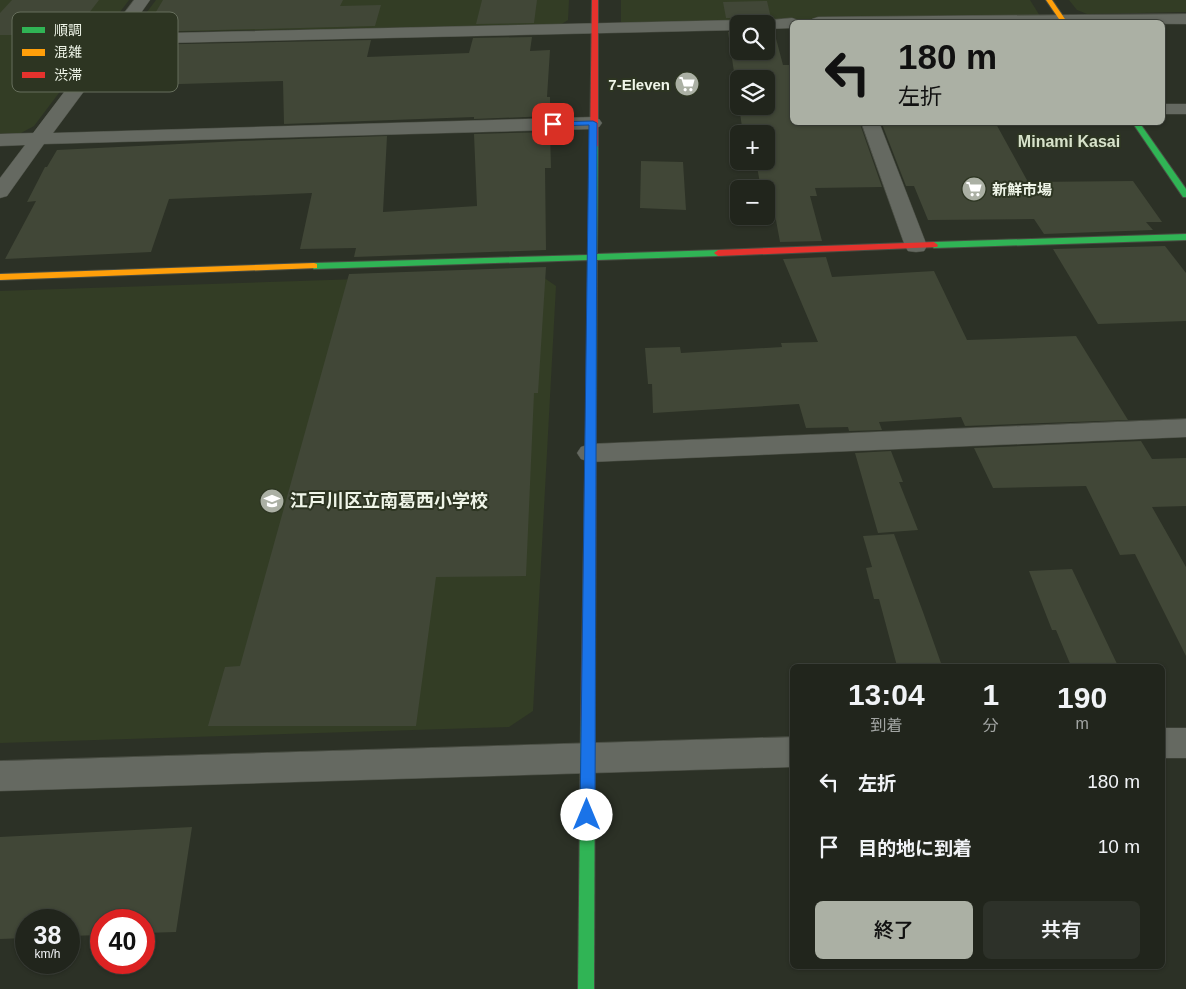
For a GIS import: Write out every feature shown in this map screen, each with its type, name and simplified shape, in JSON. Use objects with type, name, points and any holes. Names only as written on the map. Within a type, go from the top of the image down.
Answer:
[{"type":"street","points":[[134,12],[142,0]]},
{"type":"street","points":[[586,989],[595,0]]},
{"type":"street","points":[[1049,0],[1062,20]]},
{"type":"street","points":[[1145,20],[1186,19]]},
{"type":"street","points":[[775,24],[790,23]]},
{"type":"street","points":[[178,38],[594,30],[730,25]]},
{"type":"street","points":[[0,192],[37,139],[74,92]]},
{"type":"street","points":[[1165,109],[1186,109]]},
{"type":"street","points":[[0,140],[593,123]]},
{"type":"street","points":[[871,125],[916,246]]},
{"type":"street","points":[[1137,125],[1186,195]]},
{"type":"street","points":[[0,277],[1186,237]]},
{"type":"street","points":[[590,453],[1186,428]]},
{"type":"street","points":[[1165,743],[1186,743]]},
{"type":"street","points":[[0,776],[790,752]]},
{"type":"shaded area","points":[[0,0],[129,0],[120,12],[12,12],[12,92],[60,92],[34,126],[21,133],[0,134]]},
{"type":"shaded area","points":[[156,0],[569,0],[568,20],[560,25],[178,31],[178,12],[147,12]]},
{"type":"shaded area","points":[[621,0],[1030,0],[1040,16],[775,22],[775,15],[730,15],[730,22],[621,22]]},
{"type":"shaded area","points":[[1069,0],[1186,0],[1186,12],[1087,14],[1077,10]]},
{"type":"shaded area","name":"江戸川区立南葛西小学校","points":[[537,273],[556,286],[533,711],[509,727],[0,743],[0,291]]},
{"type":"building","points":[[12,0],[99,0],[90,12],[12,12],[12,35],[0,35],[0,13]]},
{"type":"building","points":[[163,0],[343,0],[340,6],[381,5],[375,26],[178,31],[178,12],[156,12]]},
{"type":"building","points":[[482,0],[537,0],[534,23],[476,24]]},
{"type":"building","points":[[767,1],[770,15],[730,15],[730,18],[726,18],[723,2]]},
{"type":"building","points":[[775,35],[783,65],[790,65],[790,125],[860,125],[882,187],[815,188],[817,196],[810,196],[822,241],[780,242],[775,215],[775,180],[759,180],[758,170],[775,170],[775,125],[742,125],[740,115],[775,115],[775,70],[734,70],[732,60],[775,60]]},
{"type":"building","points":[[532,37],[530,51],[550,50],[547,97],[550,97],[550,116],[284,124],[283,81],[178,84],[178,44],[371,40],[367,57],[469,53],[473,38]]},
{"type":"building","name":"新鮮市場","points":[[882,125],[997,125],[1028,182],[1133,181],[1162,222],[1146,222],[1153,230],[1044,234],[1034,219],[928,220],[914,186],[906,186]]},
{"type":"building","points":[[550,132],[551,168],[545,168],[546,250],[354,257],[356,248],[300,249],[312,193],[169,199],[151,252],[5,259],[36,201],[27,202],[45,167],[47,167],[57,150],[387,136],[383,212],[477,206],[474,134]]},
{"type":"building","points":[[641,161],[683,162],[686,210],[640,208]]},
{"type":"building","points":[[1165,246],[1186,273],[1186,321],[1098,324],[1053,249]]},
{"type":"building","points":[[826,257],[832,277],[934,271],[967,340],[1076,336],[1128,420],[965,426],[961,417],[879,422],[882,430],[849,431],[848,427],[806,428],[799,404],[653,413],[652,384],[648,384],[645,348],[680,347],[681,353],[782,347],[781,343],[818,342],[783,259]]},
{"type":"building","points":[[546,267],[538,393],[534,393],[526,576],[436,577],[416,726],[208,726],[225,667],[240,666],[349,274]]},
{"type":"building","points":[[1141,441],[1152,459],[1186,458],[1186,506],[1152,507],[1186,567],[1186,656],[1135,554],[1120,555],[1086,486],[993,488],[974,448]]},
{"type":"building","points":[[891,451],[903,482],[899,482],[918,530],[878,533],[855,453]]},
{"type":"building","points":[[894,534],[941,664],[896,664],[879,599],[874,599],[866,568],[872,567],[863,536]]},
{"type":"building","points":[[1072,569],[1117,664],[1070,664],[1056,630],[1052,630],[1029,571]]},
{"type":"building","points":[[192,827],[176,932],[155,933],[155,909],[90,909],[90,935],[80,936],[80,909],[15,909],[15,938],[0,939],[0,837]]},
{"type":"traffic: fast","points":[[1137,125],[1186,195]]},
{"type":"traffic: fast","points":[[591,418],[594,146]]},
{"type":"traffic: fast","points":[[934,245],[1186,237]]},
{"type":"traffic: fast","points":[[314,266],[718,253]]},
{"type":"traffic: fast","points":[[586,989],[588,718]]},
{"type":"traffic: slow","points":[[1049,0],[1063,20]]},
{"type":"traffic: slow","points":[[0,277],[314,266]]},
{"type":"traffic: jam","points":[[594,146],[595,0]]},
{"type":"traffic: jam","points":[[718,253],[934,245]]},
{"type":"traffic: jam","points":[[588,718],[591,418]]},
{"type":"place","name":"7-Eleven","points":[[687,84]]},
{"type":"place","name":"新鮮市場","points":[[974,189]]},
{"type":"place","name":"江戸川区立南葛西小学校","points":[[272,501]]},
{"type":"district","name":"Minami Kasai","points":[[1069,141]]},
{"type":"route","points":[[553,124],[593,123],[587,815]]}]
